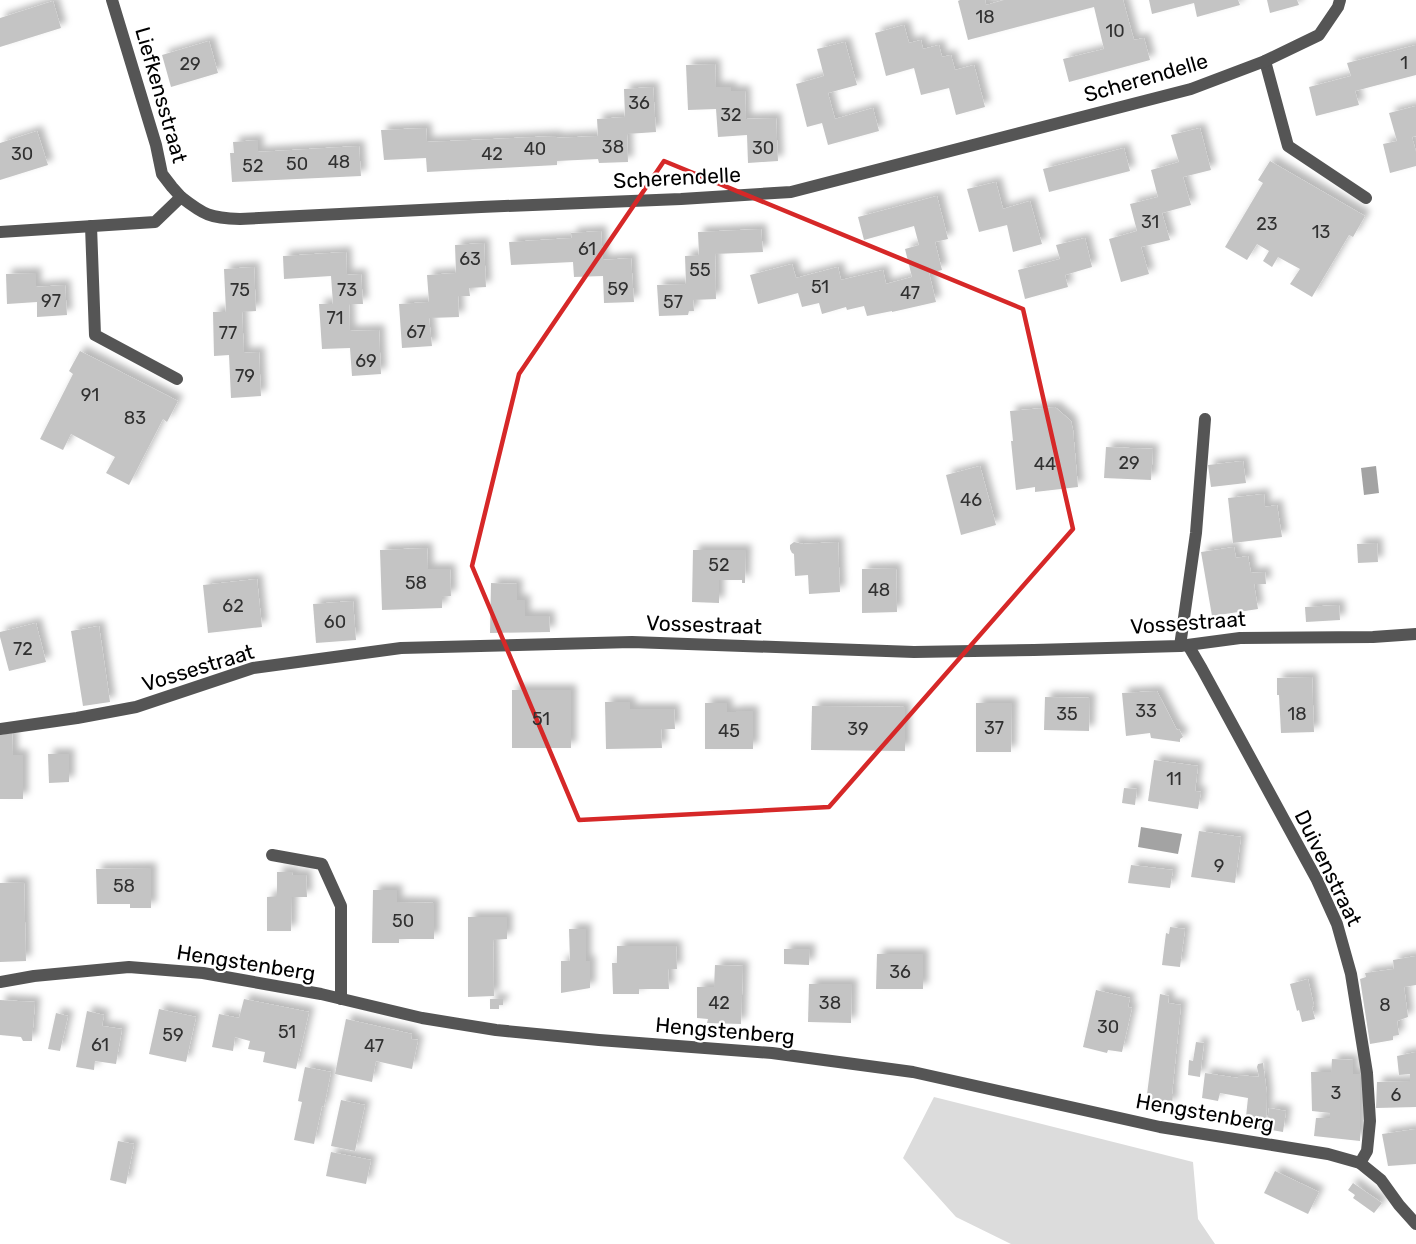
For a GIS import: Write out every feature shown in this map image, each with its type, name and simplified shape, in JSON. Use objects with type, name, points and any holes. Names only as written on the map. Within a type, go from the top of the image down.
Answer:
[{"type":"street","name":"Liefkensstraat","points":[[112,0],[156,145],[162,174],[181,197]]},
{"type":"street","name":"Scherendelle","points":[[181,197],[201,212],[218,219],[240,219],[791,192],[1191,89],[1265,61],[1319,35],[1338,7],[1340,0]]},
{"type":"street","points":[[1265,61],[1288,146],[1366,198]]},
{"type":"street","points":[[0,232],[155,222],[181,197]]},
{"type":"street","points":[[91,226],[95,335],[177,379]]},
{"type":"street","points":[[1184,645],[1205,420]]},
{"type":"street","name":"Vossestraat","points":[[0,729],[136,707],[253,668],[401,648],[632,642],[914,652],[1184,645],[1240,638],[1374,637],[1416,634]]},
{"type":"street","name":"Duivenstraat","points":[[1184,645],[1202,669],[1317,880],[1337,924],[1351,974],[1367,1073],[1370,1121],[1367,1151],[1360,1163]]},
{"type":"street","points":[[273,855],[322,864],[341,906],[341,999]]},
{"type":"street","name":"Hengstenberg","points":[[0,982],[34,976],[129,967],[203,973],[321,994],[422,1018],[496,1030],[772,1053],[914,1072],[1160,1127],[1328,1154],[1360,1163],[1381,1180],[1416,1224]]},
{"type":"highlighted area","points":[[664,161],[1023,309],[1073,529],[829,807],[579,820],[472,566],[519,374]]},
{"type":"shaded area","points":[[1376,466],[1379,493],[1364,495],[1361,468]]},
{"type":"shaded area","points":[[1141,827],[1182,834],[1178,854],[1138,847]]},
{"type":"shaded area","points":[[934,1097],[1193,1162],[1198,1219],[1215,1244],[1011,1244],[956,1217],[903,1158]]},
{"type":"building","points":[[985,0],[986,5],[1004,0],[1123,0],[1134,40],[1144,38],[1150,60],[1069,82],[1063,59],[1104,49],[1094,7],[968,40],[958,1]]},
{"type":"building","points":[[1149,0],[1238,0],[1240,5],[1197,17],[1194,3],[1152,14]]},
{"type":"building","points":[[1267,0],[1297,0],[1299,5],[1270,13]]},
{"type":"building","points":[[53,1],[61,28],[0,47],[0,18]]},
{"type":"building","points":[[904,25],[909,43],[921,40],[923,49],[939,45],[942,57],[951,55],[955,70],[974,65],[985,107],[956,115],[949,88],[921,95],[914,68],[886,76],[875,33]]},
{"type":"building","points":[[209,41],[218,73],[171,87],[162,55]]},
{"type":"building","points":[[845,42],[857,85],[828,93],[835,119],[873,108],[879,131],[828,145],[822,123],[807,127],[796,84],[824,76],[817,49]]},
{"type":"building","points":[[1416,45],[1416,75],[1355,91],[1359,105],[1316,116],[1309,87],[1351,76],[1347,63]]},
{"type":"building","points":[[715,64],[716,87],[731,87],[731,91],[745,91],[746,119],[776,118],[778,161],[748,163],[747,135],[718,137],[716,109],[688,110],[686,65]]},
{"type":"building","points":[[653,87],[656,132],[627,134],[628,162],[599,163],[598,159],[557,161],[557,165],[427,172],[426,158],[384,160],[381,130],[426,128],[427,142],[598,136],[597,119],[625,117],[624,89]]},
{"type":"building","points":[[1416,106],[1416,136],[1412,137],[1416,152],[1416,166],[1390,173],[1383,144],[1397,141],[1389,113]]},
{"type":"building","points":[[1200,128],[1211,170],[1183,177],[1191,205],[1162,213],[1170,240],[1141,247],[1149,274],[1121,282],[1109,239],[1137,231],[1130,204],[1158,197],[1151,170],[1179,162],[1171,135]]},
{"type":"building","points":[[37,131],[48,165],[0,180],[0,143]]},
{"type":"building","points":[[258,140],[258,152],[359,146],[361,176],[232,182],[230,153],[234,153],[233,142]]},
{"type":"building","points":[[1124,148],[1130,171],[1049,192],[1043,169]]},
{"type":"building","points":[[1270,161],[1365,216],[1353,237],[1349,235],[1312,297],[1290,284],[1300,269],[1278,257],[1272,267],[1263,261],[1269,251],[1257,244],[1247,260],[1225,247],[1263,183],[1258,180]]},
{"type":"building","points":[[996,182],[1003,209],[1030,201],[1042,244],[1013,252],[1007,225],[979,232],[967,189]]},
{"type":"building","points":[[937,196],[948,239],[935,242],[942,270],[929,273],[936,302],[867,316],[864,306],[847,310],[846,307],[822,314],[819,303],[802,307],[798,293],[758,304],[750,275],[792,264],[796,278],[838,267],[841,280],[883,270],[886,284],[912,277],[905,249],[919,245],[914,226],[864,240],[858,217]]},
{"type":"building","points":[[761,229],[763,252],[715,254],[716,299],[693,300],[694,311],[689,311],[688,315],[659,316],[657,285],[686,284],[685,256],[699,255],[698,232]]},
{"type":"building","points":[[601,231],[603,260],[631,258],[634,302],[604,303],[603,276],[574,277],[573,262],[511,265],[509,242],[572,238],[571,233]]},
{"type":"building","points":[[1085,238],[1092,267],[1065,275],[1068,287],[1025,299],[1018,270],[1060,259],[1056,245]]},
{"type":"building","points":[[484,243],[486,287],[469,288],[470,296],[458,296],[459,317],[429,318],[432,346],[402,348],[399,304],[429,302],[427,275],[456,273],[455,245]]},
{"type":"building","points":[[346,252],[347,275],[361,274],[363,304],[349,304],[350,331],[379,330],[381,374],[352,376],[350,348],[322,349],[319,304],[333,304],[331,276],[284,279],[283,256]]},
{"type":"building","points":[[254,267],[256,311],[242,312],[244,353],[259,352],[261,396],[231,398],[229,355],[214,356],[213,312],[226,312],[224,269]]},
{"type":"building","points":[[36,273],[36,287],[65,285],[67,315],[37,317],[37,302],[7,304],[6,274]]},
{"type":"building","points":[[80,351],[178,401],[167,422],[163,419],[129,485],[106,473],[115,457],[71,434],[63,450],[40,439],[73,374],[69,371]]},
{"type":"building","points":[[1055,407],[1071,421],[1078,487],[1035,492],[1035,487],[1016,490],[1010,411]]},
{"type":"building","points":[[1106,447],[1153,449],[1151,480],[1104,478]]},
{"type":"building","points":[[1243,461],[1246,483],[1211,487],[1208,465]]},
{"type":"building","points":[[980,466],[996,525],[961,535],[946,475]]},
{"type":"building","points":[[1264,494],[1265,507],[1277,505],[1282,537],[1233,543],[1228,498]]},
{"type":"building","points":[[794,542],[803,544],[838,542],[840,592],[809,594],[808,575],[795,576],[794,554],[790,549],[790,545]]},
{"type":"building","points":[[1377,543],[1378,562],[1358,563],[1357,544]]},
{"type":"building","points":[[1234,547],[1236,558],[1248,556],[1251,573],[1265,572],[1266,584],[1254,584],[1258,609],[1212,616],[1201,552]]},
{"type":"building","points":[[427,548],[428,569],[450,569],[451,596],[442,597],[442,608],[382,610],[380,550]]},
{"type":"building","points":[[693,550],[746,550],[745,583],[742,583],[742,580],[719,580],[719,603],[692,602]]},
{"type":"building","points":[[896,568],[897,612],[862,613],[862,569]]},
{"type":"building","points":[[257,579],[262,627],[208,633],[203,585]]},
{"type":"building","points":[[491,583],[517,584],[517,600],[525,600],[525,616],[549,616],[550,632],[490,633]]},
{"type":"building","points":[[353,601],[356,640],[316,643],[313,604]]},
{"type":"building","points":[[1339,605],[1340,620],[1306,622],[1305,607]]},
{"type":"building","points":[[36,623],[46,662],[9,671],[0,632]]},
{"type":"building","points":[[99,626],[110,702],[83,706],[71,631]]},
{"type":"building","points":[[1312,677],[1314,732],[1281,733],[1277,678]]},
{"type":"building","points":[[512,690],[571,690],[571,748],[512,748]]},
{"type":"building","points":[[1157,691],[1183,737],[1180,742],[1151,738],[1150,733],[1126,736],[1122,693]]},
{"type":"building","points":[[1045,697],[1090,698],[1089,731],[1044,730]]},
{"type":"building","points":[[605,702],[630,702],[630,709],[674,709],[675,729],[661,729],[662,748],[606,749]]},
{"type":"building","points":[[705,703],[727,703],[727,712],[753,711],[753,749],[705,749]]},
{"type":"building","points":[[976,703],[1012,703],[1011,752],[976,752]]},
{"type":"building","points":[[812,706],[905,707],[905,751],[811,750]]},
{"type":"building","points":[[12,733],[13,755],[23,755],[23,799],[0,799],[0,735]]},
{"type":"building","points":[[48,754],[69,754],[69,782],[49,783]]},
{"type":"building","points":[[1154,760],[1198,766],[1195,791],[1201,792],[1198,809],[1148,801]]},
{"type":"building","points":[[1124,788],[1137,789],[1135,805],[1122,803]]},
{"type":"building","points":[[1199,831],[1241,837],[1235,883],[1191,877]]},
{"type":"building","points":[[1131,865],[1173,870],[1170,888],[1128,883]]},
{"type":"building","points":[[151,868],[151,908],[130,908],[130,904],[97,904],[96,869]]},
{"type":"building","points":[[277,872],[306,875],[307,897],[292,897],[291,931],[267,931],[267,897],[277,896]]},
{"type":"building","points":[[24,882],[26,961],[0,962],[0,883]]},
{"type":"building","points":[[373,890],[397,890],[397,902],[434,903],[434,939],[399,939],[399,943],[372,943]]},
{"type":"building","points":[[468,917],[507,917],[507,939],[493,940],[494,996],[468,997]]},
{"type":"building","points":[[1170,927],[1185,929],[1180,967],[1162,965],[1166,933],[1169,934]]},
{"type":"building","points":[[569,929],[586,929],[586,961],[590,961],[590,988],[561,993],[561,961],[570,961]]},
{"type":"building","points":[[617,946],[676,946],[677,969],[668,969],[669,989],[639,989],[639,994],[613,994],[612,963],[617,963]]},
{"type":"building","points":[[784,949],[810,949],[809,965],[784,964]]},
{"type":"building","points":[[877,954],[923,954],[923,989],[876,989]]},
{"type":"building","points":[[1416,956],[1416,985],[1404,987],[1408,1017],[1397,1021],[1399,1035],[1393,1036],[1393,1040],[1370,1044],[1360,979],[1366,977],[1365,973],[1394,969],[1393,960]]},
{"type":"building","points":[[715,965],[743,966],[741,1024],[707,1023],[708,1019],[697,1018],[697,987],[714,987]]},
{"type":"building","points":[[1308,979],[1315,1019],[1302,1022],[1290,984]]},
{"type":"building","points":[[809,984],[852,984],[851,1023],[808,1022]]},
{"type":"building","points":[[1096,990],[1130,998],[1128,1007],[1132,1008],[1122,1052],[1108,1050],[1107,1053],[1083,1047]]},
{"type":"building","points":[[1160,994],[1169,996],[1168,1003],[1181,1005],[1172,1105],[1146,1102]]},
{"type":"building","points":[[244,999],[309,1012],[296,1069],[263,1062],[265,1052],[248,1049],[250,1041],[235,1037],[233,1051],[212,1047],[219,1014],[239,1018]]},
{"type":"building","points":[[490,999],[503,999],[503,1005],[499,1005],[499,1009],[490,1009]]},
{"type":"building","points":[[0,1000],[35,1002],[32,1041],[23,1041],[21,1037],[0,1035]]},
{"type":"building","points":[[159,1009],[196,1017],[186,1062],[149,1054]]},
{"type":"building","points":[[87,1011],[104,1015],[102,1026],[122,1029],[116,1064],[95,1061],[94,1070],[76,1067]]},
{"type":"building","points":[[56,1013],[68,1016],[60,1051],[48,1049]]},
{"type":"building","points":[[346,1019],[412,1034],[411,1039],[418,1040],[412,1069],[376,1061],[372,1082],[335,1074]]},
{"type":"building","points":[[1196,1042],[1204,1043],[1200,1077],[1188,1075],[1189,1060],[1193,1061]]},
{"type":"building","points":[[1416,1052],[1416,1107],[1376,1108],[1377,1082],[1410,1081],[1410,1074],[1399,1075],[1397,1056]]},
{"type":"building","points":[[1332,1059],[1353,1060],[1353,1074],[1360,1074],[1360,1141],[1314,1136],[1316,1118],[1330,1118],[1330,1113],[1312,1111],[1311,1072],[1331,1072]]},
{"type":"building","points":[[1263,1063],[1267,1094],[1266,1129],[1245,1126],[1248,1098],[1220,1093],[1218,1101],[1202,1098],[1205,1073],[1238,1078],[1238,1075],[1259,1077],[1257,1067],[1258,1064]]},
{"type":"building","points":[[305,1067],[331,1072],[314,1144],[294,1140],[302,1102],[298,1101]]},
{"type":"building","points":[[341,1100],[365,1105],[355,1151],[331,1146]]},
{"type":"building","points":[[1269,1108],[1286,1111],[1283,1132],[1266,1129]]},
{"type":"building","points":[[1416,1129],[1416,1164],[1388,1166],[1382,1134]]},
{"type":"building","points":[[118,1141],[134,1144],[126,1184],[110,1180]]},
{"type":"building","points":[[331,1152],[371,1160],[366,1184],[326,1176]]},
{"type":"building","points":[[1275,1171],[1319,1192],[1308,1214],[1264,1193]]},
{"type":"building","points":[[1353,1183],[1382,1203],[1374,1213],[1353,1198],[1355,1195],[1348,1190]]}]
